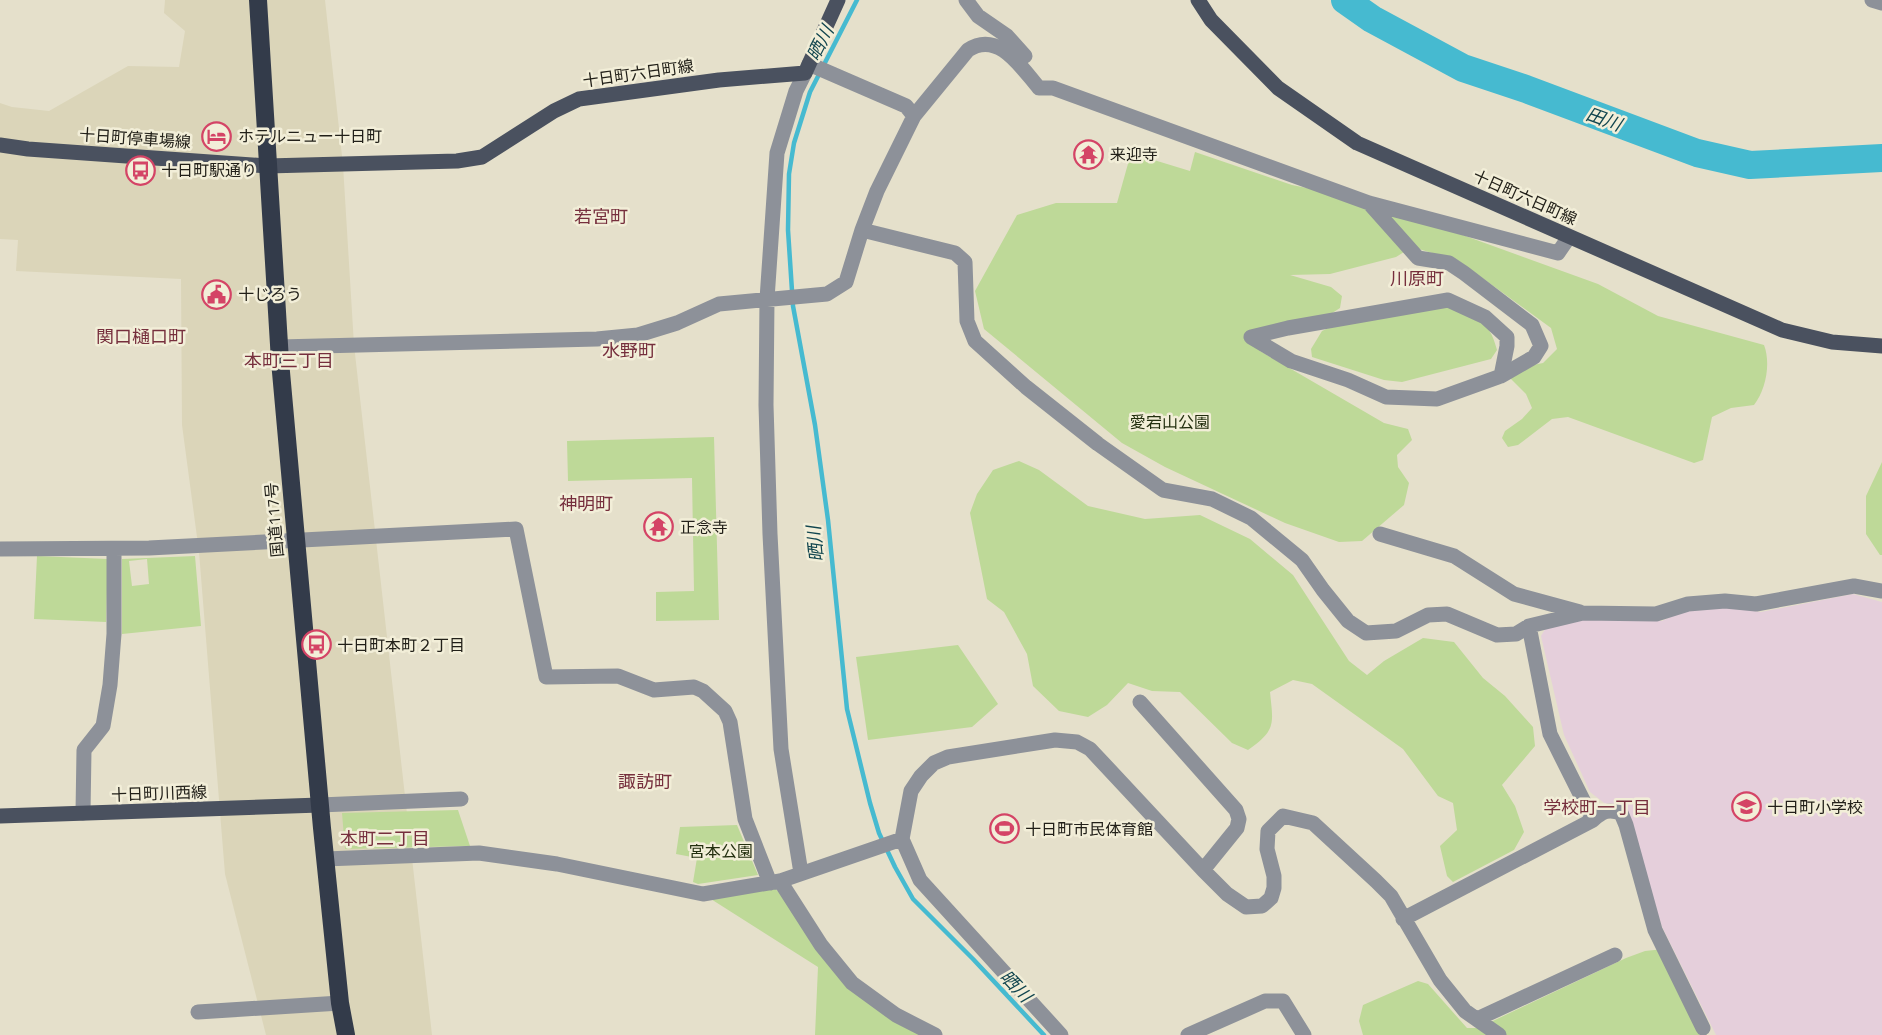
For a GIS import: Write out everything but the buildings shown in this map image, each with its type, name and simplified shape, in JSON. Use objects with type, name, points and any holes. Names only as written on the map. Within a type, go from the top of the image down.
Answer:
[{"type":"highway","name":"国道117号","points":[[258,0],[279,347],[325,859],[340,1003],[346,1035]]},
{"type":"main road","points":[[807,69],[838,0]]},
{"type":"main road","name":"十日町六日町線","points":[[1198,0],[1211,20],[1278,88],[1357,143],[1782,330],[1832,342],[1882,346]]},
{"type":"main road","name":"十日町六日町線","points":[[267,166],[457,162],[482,157],[554,111],[579,99],[807,69]]},
{"type":"main road","name":"十日町停車場線","points":[[0,145],[267,166]]},
{"type":"main road","name":"十日町川西線","points":[[0,816],[320,806]]},
{"type":"street","points":[[966,0],[978,16],[1007,36],[1053,88]]},
{"type":"street","points":[[1872,0],[1882,3]]},
{"type":"street","points":[[279,347],[617,337],[638,334],[677,322],[719,304],[827,294],[846,282],[862,230],[914,116],[968,50],[977,44],[989,44],[1006,51],[1039,88],[1053,88],[1369,203],[1557,253],[1569,237]]},
{"type":"street","points":[[801,873],[781,749],[770,534],[766,405],[774,298],[777,153],[796,91],[807,69],[906,106],[914,116]]},
{"type":"street","points":[[1369,203],[1418,258],[1449,263],[1532,325],[1541,346],[1534,357],[1501,376],[1437,399],[1386,397],[1291,361],[1251,337],[1288,328],[1448,300],[1485,317],[1507,337],[1501,376]]},
{"type":"street","points":[[862,230],[955,253],[965,262],[967,321],[975,341],[1035,394],[1098,444],[1163,490],[1212,499],[1251,518],[1302,560],[1348,621],[1366,633],[1396,631],[1428,615],[1447,614],[1497,635],[1516,634],[1529,626],[1583,613],[1656,614],[1688,604],[1725,601],[1756,604],[1854,586],[1882,591]]},
{"type":"street","points":[[0,549],[114,549],[516,529],[546,677],[618,676],[654,690],[694,687],[704,691],[725,711],[730,722],[745,819],[775,882],[852,983],[896,1015],[935,1035]]},
{"type":"street","points":[[1380,534],[1454,555],[1514,594],[1583,613]]},
{"type":"street","points":[[83,813],[84,750],[103,726],[110,685],[114,634],[114,549]]},
{"type":"street","points":[[1529,626],[1550,734],[1593,820]]},
{"type":"street","points":[[1140,702],[1236,810],[1239,819],[1237,828],[1203,870]]},
{"type":"street","points":[[1061,1035],[920,880],[898,841],[910,792],[934,763],[948,757],[1055,740],[1077,742],[1090,749],[1203,870],[1227,894],[1246,907],[1262,906],[1271,898],[1274,888],[1274,876],[1267,849],[1268,831],[1283,816],[1313,823],[1391,896],[1440,980],[1465,1011],[1499,1035]]},
{"type":"street","points":[[320,806],[461,799]]},
{"type":"street","points":[[1403,919],[1593,820],[1603,812],[1610,810],[1620,813],[1626,825],[1655,930],[1703,1028]]},
{"type":"street","points":[[325,859],[479,853],[557,864],[703,894],[775,882],[898,841]]},
{"type":"street","points":[[1477,1019],[1615,955]]},
{"type":"street","points":[[1188,1035],[1265,1001],[1283,1001],[1304,1035]]},
{"type":"street","points":[[198,1012],[340,1003]]},
{"type":"shaded area","points":[[165,0],[325,0],[343,165],[354,345],[432,1035],[266,1035],[225,874],[199,552],[182,425],[181,279],[16,271],[18,240],[0,239],[0,103],[12,107],[49,111],[128,66],[179,67],[185,31],[164,13]]},
{"type":"shaded area","name":"十日町小学校","points":[[1853,594],[1882,602],[1882,1035],[1716,1035],[1662,927],[1629,822],[1590,792],[1564,735],[1541,636],[1547,626],[1607,616],[1662,621],[1688,608],[1723,606],[1761,612]]},
{"type":"green space","name":"愛宕山公園","points":[[1195,152],[1292,185],[1366,200],[1598,284],[1658,316],[1764,345],[1767,368],[1762,392],[1754,405],[1731,408],[1712,417],[1703,460],[1694,463],[1568,417],[1552,419],[1518,445],[1508,447],[1502,438],[1505,431],[1522,419],[1532,408],[1526,394],[1508,376],[1513,369],[1543,363],[1557,349],[1551,328],[1459,261],[1412,247],[1396,257],[1330,274],[1290,275],[1331,287],[1342,296],[1340,308],[1303,332],[1276,333],[1260,351],[1384,423],[1408,429],[1412,440],[1397,455],[1398,467],[1409,483],[1404,505],[1362,541],[1339,542],[1285,523],[1165,467],[1122,443],[984,329],[975,291],[1017,215],[1056,203],[1117,203],[1131,153],[1190,171]]},
{"type":"green space","points":[[1446,304],[1479,319],[1484,324],[1494,339],[1497,350],[1491,359],[1402,382],[1384,380],[1312,357],[1311,349],[1322,331],[1333,326]]},
{"type":"green space","points":[[714,437],[719,620],[656,621],[656,592],[694,591],[692,478],[568,481],[567,441]]},
{"type":"green space","points":[[1019,461],[1039,470],[1088,506],[1145,519],[1200,515],[1250,539],[1293,575],[1349,661],[1367,675],[1384,661],[1423,638],[1454,642],[1483,678],[1505,696],[1533,727],[1535,746],[1502,785],[1515,806],[1524,832],[1514,850],[1453,882],[1447,876],[1440,846],[1457,830],[1453,803],[1438,796],[1403,749],[1312,684],[1293,680],[1270,692],[1271,725],[1264,737],[1248,750],[1232,743],[1180,692],[1152,691],[1128,683],[1107,705],[1088,717],[1059,711],[1033,686],[1027,654],[1004,612],[987,599],[970,513],[977,494],[993,470]]},
{"type":"green space","points":[[1882,462],[1882,555],[1880,555],[1866,534],[1866,496]]},
{"type":"green space","points":[[37,556],[108,559],[106,622],[34,619]]},
{"type":"green space","points":[[195,556],[201,626],[122,634],[122,559]],"holes":[[[147,559],[149,584],[132,586],[129,561]]]},
{"type":"green space","points":[[958,645],[998,704],[972,727],[868,740],[856,657]]},
{"type":"green space","points":[[458,810],[470,846],[345,849],[342,813]]},
{"type":"green space","name":"宮本公園","points":[[737,825],[758,875],[698,884],[693,882],[697,858],[676,854],[680,827]]},
{"type":"green space","points":[[770,883],[802,917],[852,983],[935,1035],[815,1035],[818,967],[703,894]]},
{"type":"green space","points":[[1664,949],[1707,1035],[1363,1035],[1359,1021],[1363,1005],[1418,981],[1428,984],[1467,1028],[1478,1028],[1626,958],[1645,951]]},
{"type":"waterway","name":"晒川","points":[[857,0],[810,92],[794,143],[789,174],[788,230],[793,306],[815,425],[828,520],[847,709],[879,833],[913,899],[1044,1035]]},
{"type":"waterway","name":"田川","points":[[1345,0],[1372,19],[1463,68],[1697,153],[1750,165],[1882,158]]},
{"type":"place","name":"ホテルニュー十日町","points":[[217,136]]},
{"type":"place","name":"来迎寺","points":[[1089,154]]},
{"type":"place","name":"十日町駅通り","points":[[140,170]]},
{"type":"place","name":"十じろう","points":[[217,294]]},
{"type":"place","name":"正念寺","points":[[659,527]]},
{"type":"place","name":"十日町本町２丁目","points":[[316,645]]},
{"type":"place","name":"十日町小学校","points":[[1746,807]]},
{"type":"place","name":"十日町市民体育館","points":[[1004,829]]},
{"type":"district","name":"若宮町","points":[[601,216]]},
{"type":"district","name":"川原町","points":[[1417,278]]},
{"type":"district","name":"関口樋口町","points":[[141,336]]},
{"type":"district","name":"水野町","points":[[629,350]]},
{"type":"district","name":"本町三丁目","points":[[289,360]]},
{"type":"district","name":"神明町","points":[[586,503]]},
{"type":"district","name":"諏訪町","points":[[645,781]]},
{"type":"district","name":"学校町一丁目","points":[[1597,807]]},
{"type":"district","name":"本町二丁目","points":[[385,838]]}]
